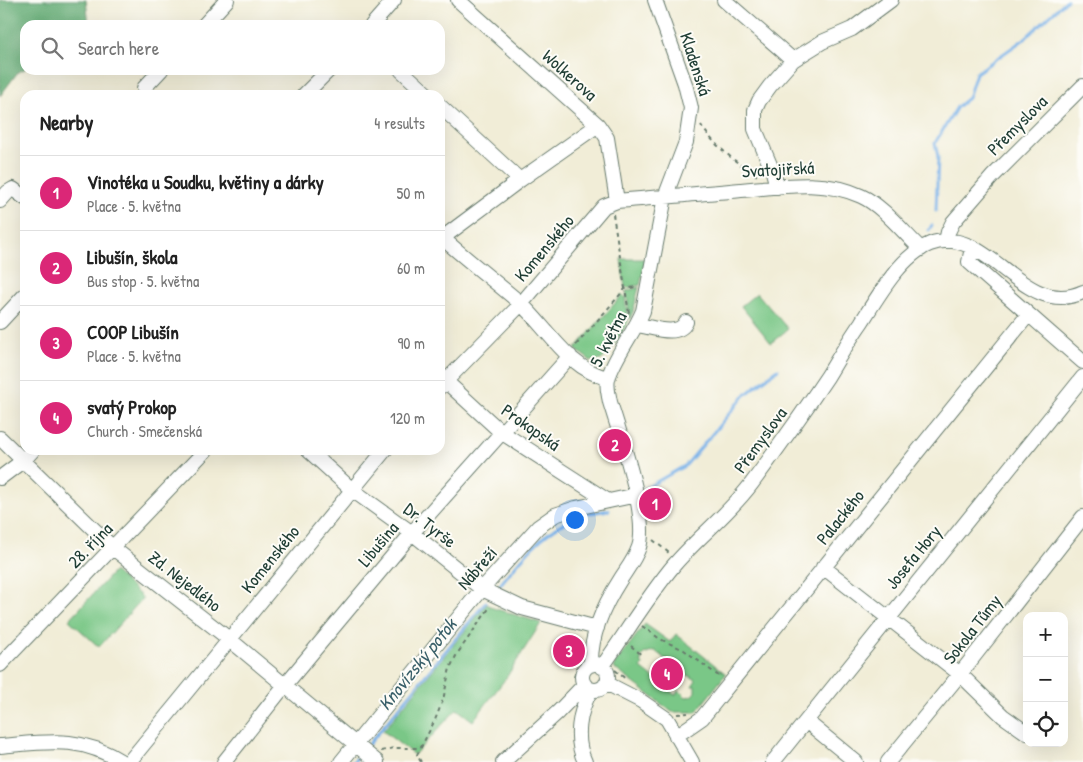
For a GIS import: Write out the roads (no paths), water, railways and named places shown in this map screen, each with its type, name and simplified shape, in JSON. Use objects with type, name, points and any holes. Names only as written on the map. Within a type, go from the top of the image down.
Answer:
[{"type":"street","points":[[209,20],[227,0]]},
{"type":"street","points":[[376,20],[394,0]]},
{"type":"street","name":"Wolkerova","points":[[458,0],[598,125],[607,138],[617,200]]},
{"type":"street","name":"Kladenská","points":[[655,0],[685,84],[691,108],[686,142],[665,197]]},
{"type":"street","points":[[724,0],[794,60]]},
{"type":"street","points":[[777,187],[773,172],[755,130],[755,110],[759,100],[794,60],[822,42],[852,29],[892,0]]},
{"type":"street","points":[[144,88],[156,75]]},
{"type":"street","points":[[309,90],[324,75]]},
{"type":"street","points":[[406,75],[423,90]]},
{"type":"street","name":"Přemyslova","points":[[503,762],[558,712],[583,684],[583,672],[596,665],[678,561],[725,516],[752,483],[808,405],[846,343],[901,266],[921,249],[937,242],[946,241],[953,222],[992,177],[1083,86]]},
{"type":"street","points":[[445,111],[520,180]]},
{"type":"street","points":[[445,236],[598,125]]},
{"type":"street","name":"Svatojiřská","points":[[617,200],[814,185],[842,188],[862,196],[875,204],[921,249]]},
{"type":"street","points":[[0,201],[8,192],[14,189],[20,194]]},
{"type":"street","name":"5. května","points":[[596,665],[591,652],[596,628],[607,600],[635,557],[642,535],[637,495],[610,402],[607,388],[608,378],[634,322],[643,311],[665,197]]},
{"type":"street","name":"Komenského","points":[[445,378],[521,304],[604,206],[617,200]]},
{"type":"street","points":[[946,241],[963,243],[1045,296],[1062,298],[1083,292]]},
{"type":"street","points":[[445,242],[521,304],[570,356],[590,372],[608,378]]},
{"type":"street","points":[[972,248],[969,262],[1083,362]]},
{"type":"street","points":[[0,322],[20,300]]},
{"type":"street","name":"Palackého","points":[[676,736],[702,718],[1028,315]]},
{"type":"street","points":[[634,322],[674,331],[683,327],[686,322]]},
{"type":"street","name":"Libušina","points":[[224,762],[285,685],[412,533],[570,356]]},
{"type":"street","name":"Josefa Hory","points":[[773,762],[1083,377]]},
{"type":"street","name":"Prokopská","points":[[445,384],[501,432],[608,501]]},
{"type":"street","name":"Zd. Nejedlého","points":[[0,438],[20,450]]},
{"type":"street","points":[[0,478],[28,455]]},
{"type":"street","name":"Zd. Nejedlého","points":[[28,455],[113,548],[229,639],[375,760]]},
{"type":"street","name":"28. října","points":[[0,665],[201,455]]},
{"type":"street","name":"Dr. Tyrše","points":[[314,455],[352,490],[412,533],[482,590],[522,608],[596,628]]},
{"type":"street","name":"Komenského","points":[[129,762],[382,455]]},
{"type":"street","name":"Nábřeží","points":[[341,762],[482,590],[538,527],[554,515],[576,508],[637,495]]},
{"type":"street","name":"Sokola Tůmy","points":[[888,762],[960,674],[1083,517]]},
{"type":"street","points":[[823,567],[960,674],[1004,716],[1023,730]]},
{"type":"street","points":[[596,665],[607,674],[606,682],[641,701],[667,719],[692,762]]},
{"type":"street","name":"Přemyslova","points":[[583,684],[600,689],[606,682]]},
{"type":"street","points":[[583,684],[580,739],[582,756],[585,762]]},
{"type":"street","points":[[558,712],[567,713],[580,722]]},
{"type":"street","points":[[806,722],[856,762]]},
{"type":"street","points":[[0,746],[60,741],[95,748],[122,762]]},
{"type":"waterway","name":"Knovízský potok","points":[[936,211],[938,157],[935,143],[957,107],[968,98],[976,73],[1023,40],[1067,0]]},
{"type":"waterway","name":"Knovízský potok","points":[[929,230],[932,225]]},
{"type":"waterway","name":"Knovízský potok","points":[[644,489],[686,465],[745,395],[778,369]]},
{"type":"waterway","name":"Knovízský potok","points":[[496,590],[534,546],[556,527],[588,513],[609,510]]},
{"type":"waterway","name":"Knovízský potok","points":[[369,744],[486,602]]},
{"type":"waterway","name":"Knovízský potok","points":[[353,762],[358,757]]},
{"type":"place","name":"Libušín, škola","points":[[615,445]]},
{"type":"place","name":"Vinotéka u Soudku, květiny a dárky","points":[[655,504]]},
{"type":"place","name":"COOP Libušín","points":[[569,651]]},
{"type":"place","name":"svatý Prokop","points":[[667,674]]}]
